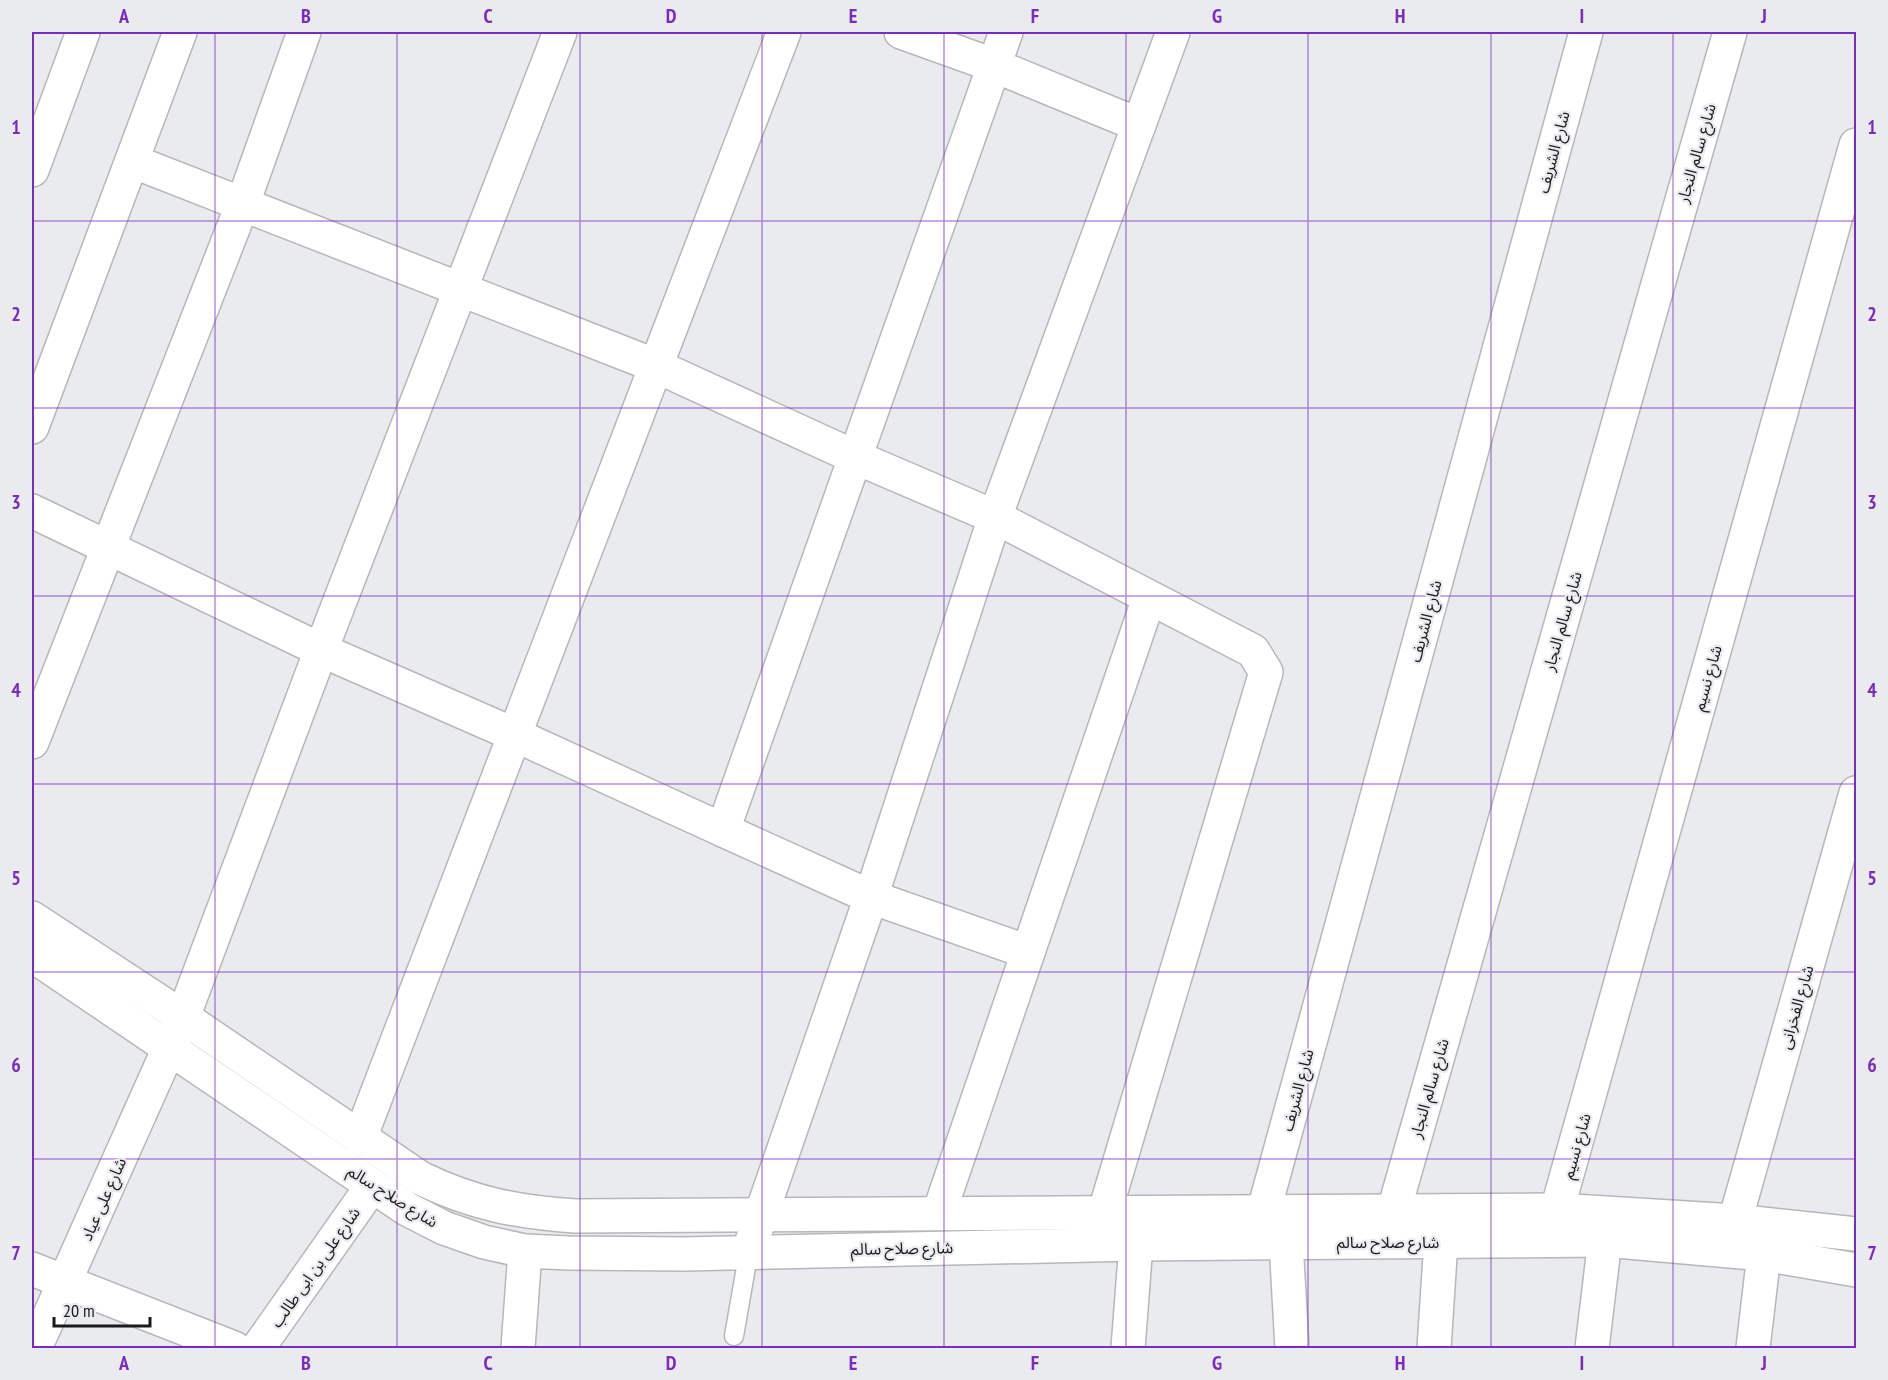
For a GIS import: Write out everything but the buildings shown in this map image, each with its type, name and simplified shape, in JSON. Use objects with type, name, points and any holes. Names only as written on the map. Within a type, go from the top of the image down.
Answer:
[{"type":"street","points":[[32,170],[83,32]]},
{"type":"street","points":[[32,427],[180,32]]},
{"type":"street","points":[[32,742],[107,545],[243,203],[304,32]]},
{"type":"street","name":"شارع على عياد","points":[[35,1348],[183,1017],[321,650],[560,32]]},
{"type":"street","points":[[360,1138],[654,365],[784,32]]},
{"type":"street","points":[[901,32],[993,65],[1139,125]]},
{"type":"street","points":[[723,830],[1006,32]]},
{"type":"street","points":[[749,1250],[871,897],[995,517],[1173,32]]},
{"type":"street","name":"شارع الشريف","points":[[1264,1210],[1587,32]]},
{"type":"street","name":"شارع سالم النجار","points":[[1394,1210],[1730,32]]},
{"type":"street","name":"شارع نسيم","points":[[1557,1210],[1857,146]]},
{"type":"street","points":[[132,161],[654,365],[855,457],[995,517],[1253,651],[1266,672],[1105,1211]]},
{"type":"street","points":[[32,511],[107,545],[203,596],[871,897],[1028,952]]},
{"type":"street","points":[[939,1213],[1149,598]]},
{"type":"street","name":"شارع الفخرانى","points":[[1735,1221],[1857,793]]},
{"type":"street","name":"شارع صلاح سالم","points":[[32,918],[183,1017],[420,1178],[453,1194],[488,1206],[524,1212],[575,1216],[1557,1210],[1735,1221],[1857,1234]]},
{"type":"street","name":"شارع صلاح سالم","points":[[32,955],[407,1209],[444,1228],[484,1242],[525,1251],[684,1254],[749,1250],[1136,1244],[1605,1240],[1764,1254],[1857,1270]]},
{"type":"street","name":"شارع على بن ابى طالب","points":[[258,1348],[372,1186]]},
{"type":"street","points":[[680,1214],[694,1224],[696,1233],[694,1241],[684,1254]]},
{"type":"street","points":[[1592,1348],[1605,1240]]},
{"type":"street","points":[[1434,1348],[1442,1241]]},
{"type":"street","points":[[1286,1242],[1292,1348]]},
{"type":"street","points":[[1128,1348],[1136,1244]]},
{"type":"street","points":[[518,1348],[525,1251]]},
{"type":"street","points":[[1754,1348],[1764,1254]]},
{"type":"street","points":[[32,1269],[234,1348]]},
{"type":"lane","points":[[734,1336],[749,1250]]}]
